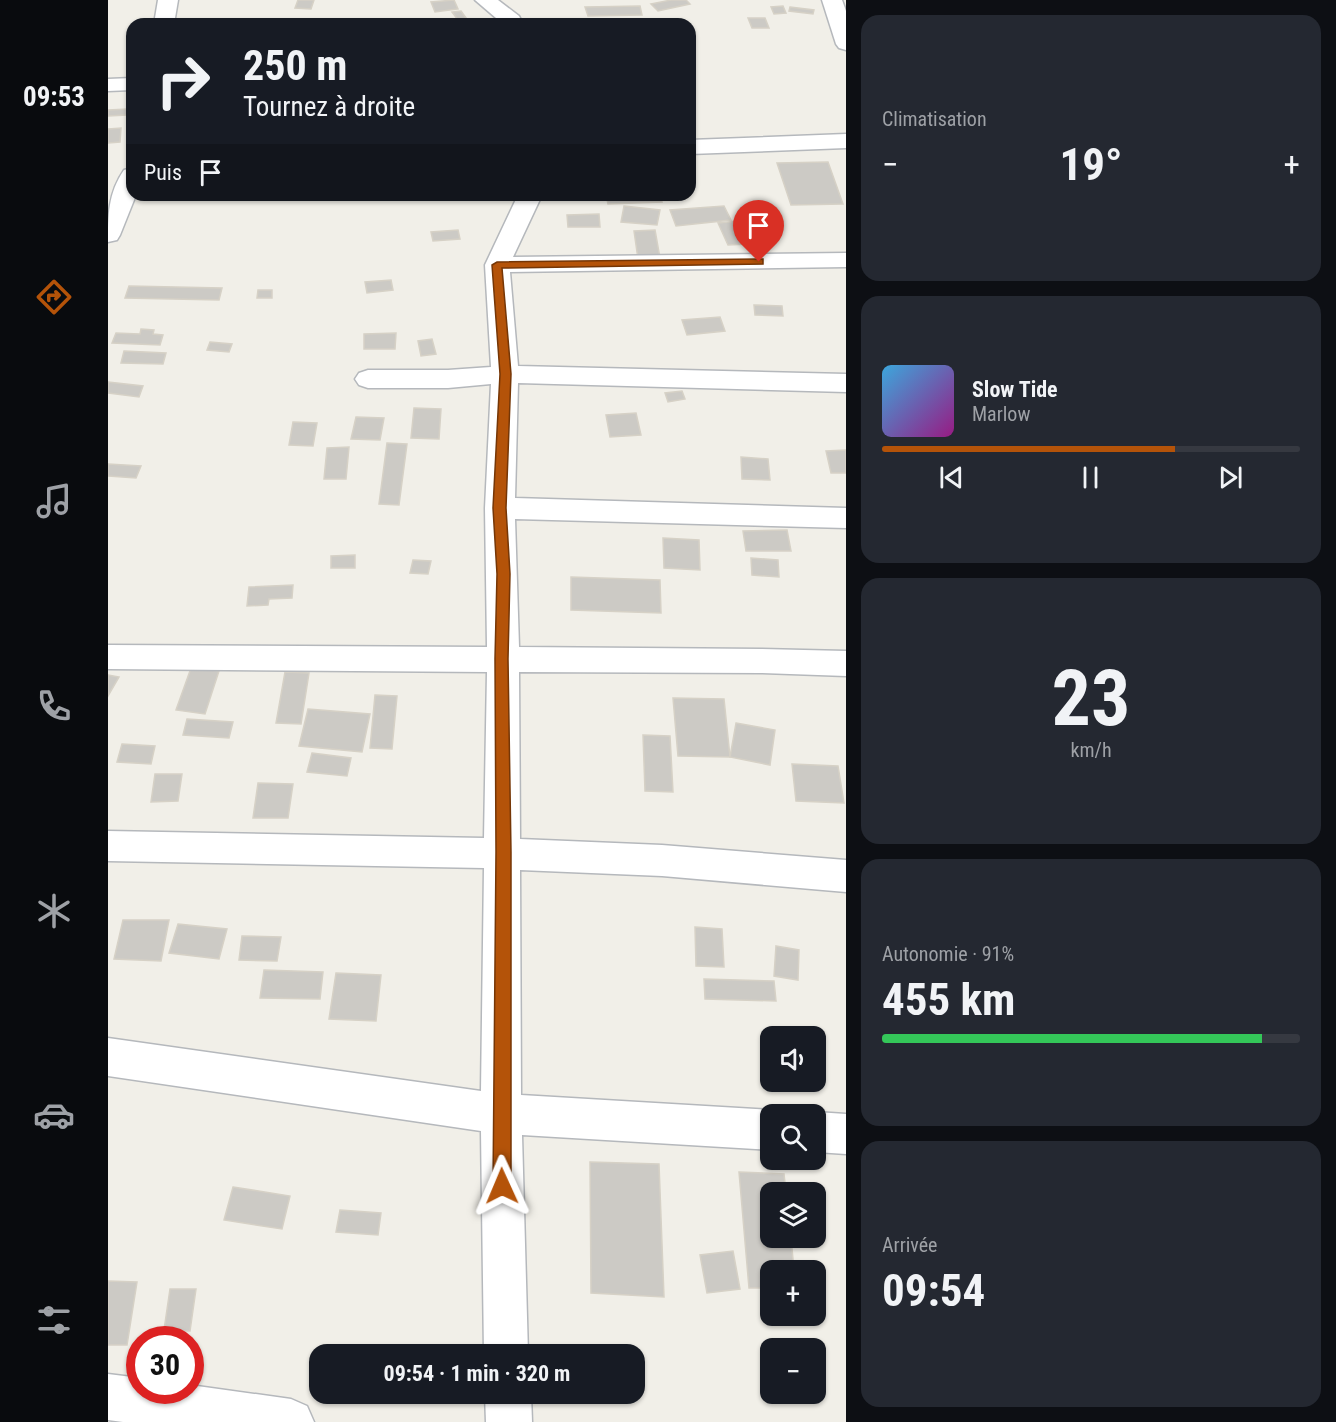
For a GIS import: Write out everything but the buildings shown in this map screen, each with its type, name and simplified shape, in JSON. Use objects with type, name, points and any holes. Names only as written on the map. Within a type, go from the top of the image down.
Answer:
[{"type":"street","points":[[165,18],[168,0]]},
{"type":"street","points":[[485,0],[509,18]]},
{"type":"street","points":[[832,0],[846,44]]},
{"type":"street","points":[[108,85],[126,84]]},
{"type":"street","points":[[696,147],[846,141]]},
{"type":"street","points":[[108,235],[126,190]]},
{"type":"street","points":[[507,1344],[501,1114],[504,852],[501,659],[503,574],[500,508],[505,374],[497,265],[527,201]]},
{"type":"street","points":[[497,265],[846,260]]},
{"type":"street","points":[[368,379],[448,379],[505,374],[846,382]]},
{"type":"street","points":[[500,508],[846,518]]},
{"type":"street","points":[[108,657],[762,661],[846,664]]},
{"type":"street","points":[[108,846],[504,852],[777,869],[846,876]]},
{"type":"street","points":[[108,1057],[501,1114],[760,1129]]},
{"type":"street","points":[[826,1133],[846,1134]]},
{"type":"street","points":[[108,1397],[291,1422]]},
{"type":"street","points":[[508,1404],[509,1422]]},
{"type":"route","points":[[502,1186],[504,852],[501,659],[503,574],[500,508],[505,374],[497,265],[759,262]]}]
